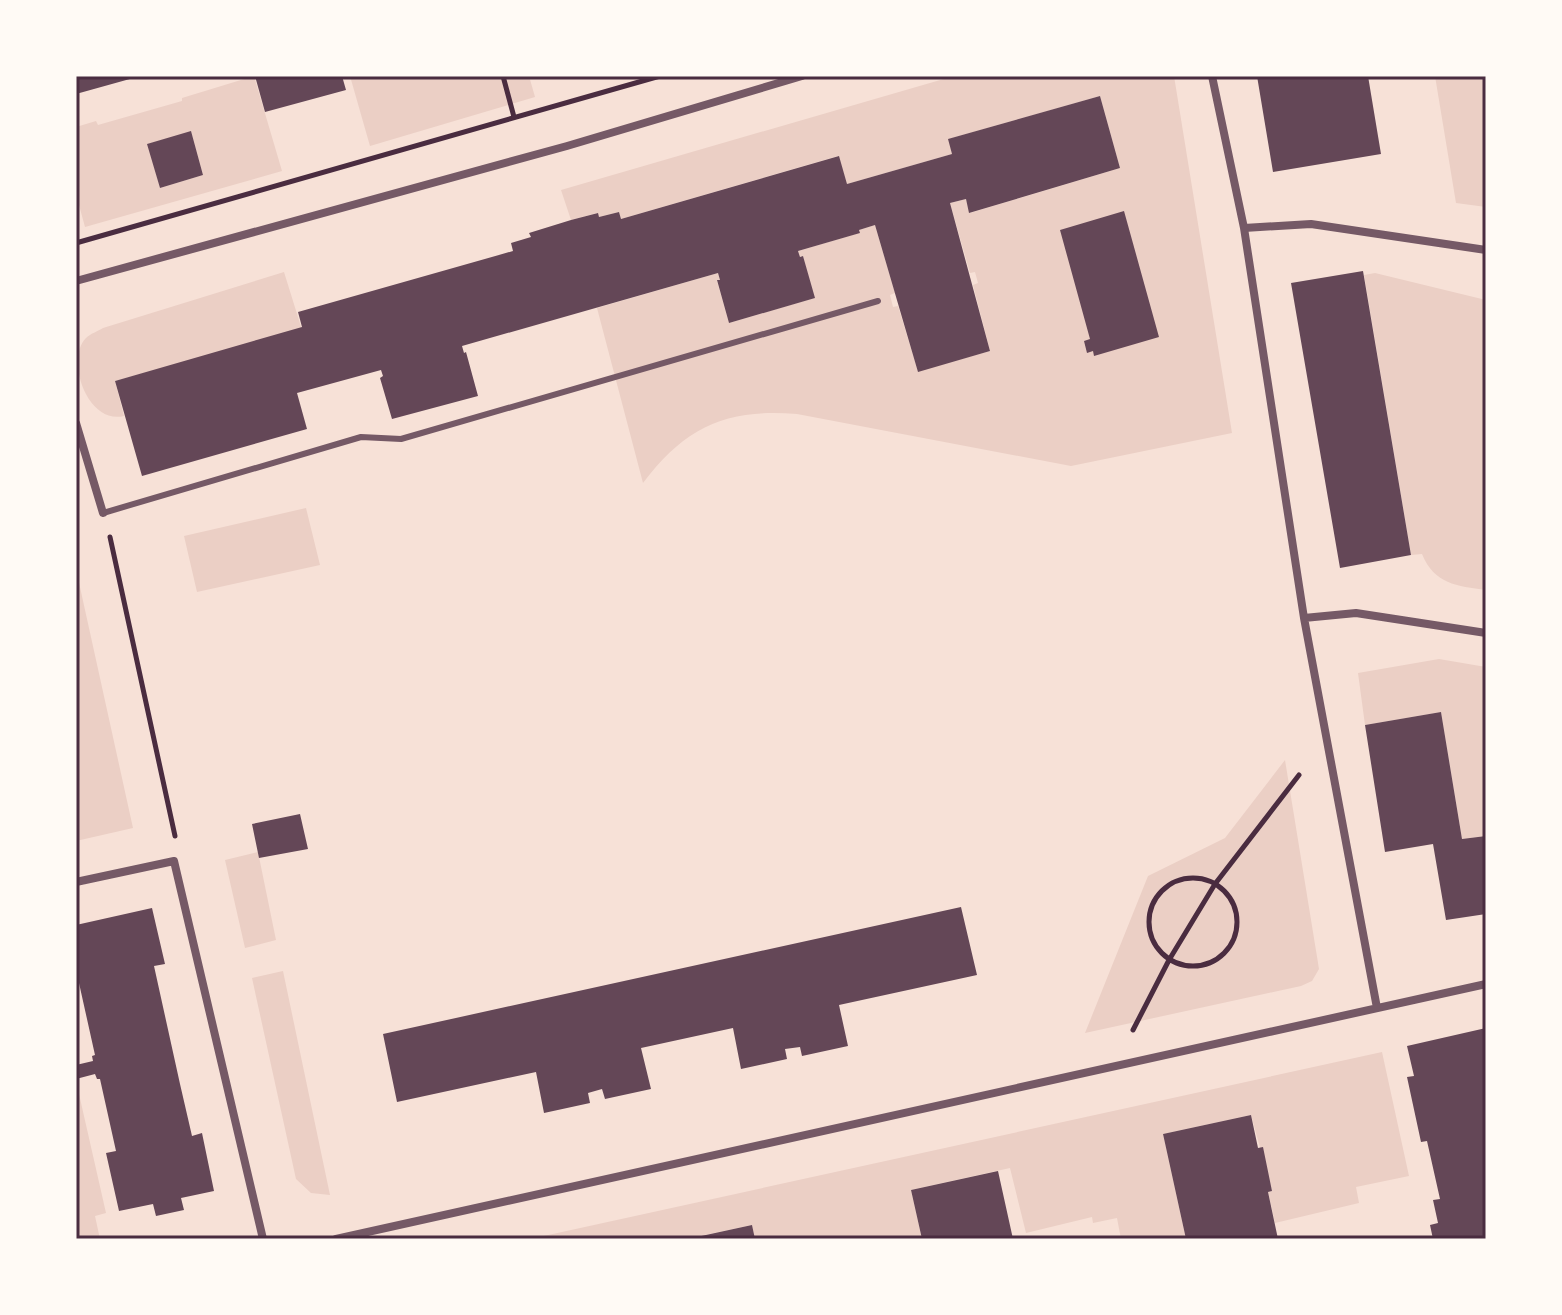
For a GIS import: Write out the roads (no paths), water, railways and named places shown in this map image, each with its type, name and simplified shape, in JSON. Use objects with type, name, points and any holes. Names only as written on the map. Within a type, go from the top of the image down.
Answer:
[{"type":"street","points":[[76,281],[567,146],[802,76]]},
{"type":"street","points":[[1212,76],[1244,228],[1304,618],[1377,1008]]},
{"type":"street","points":[[1244,228],[1311,224],[1486,250]]},
{"type":"street","points":[[76,423],[103,513]]},
{"type":"street","points":[[1304,618],[1356,613],[1486,633]]},
{"type":"street","points":[[76,882],[174,861],[263,1239]]},
{"type":"street","points":[[336,1239],[1486,984]]},
{"type":"lane","points":[[103,513],[361,437],[401,439],[878,301]]}]
